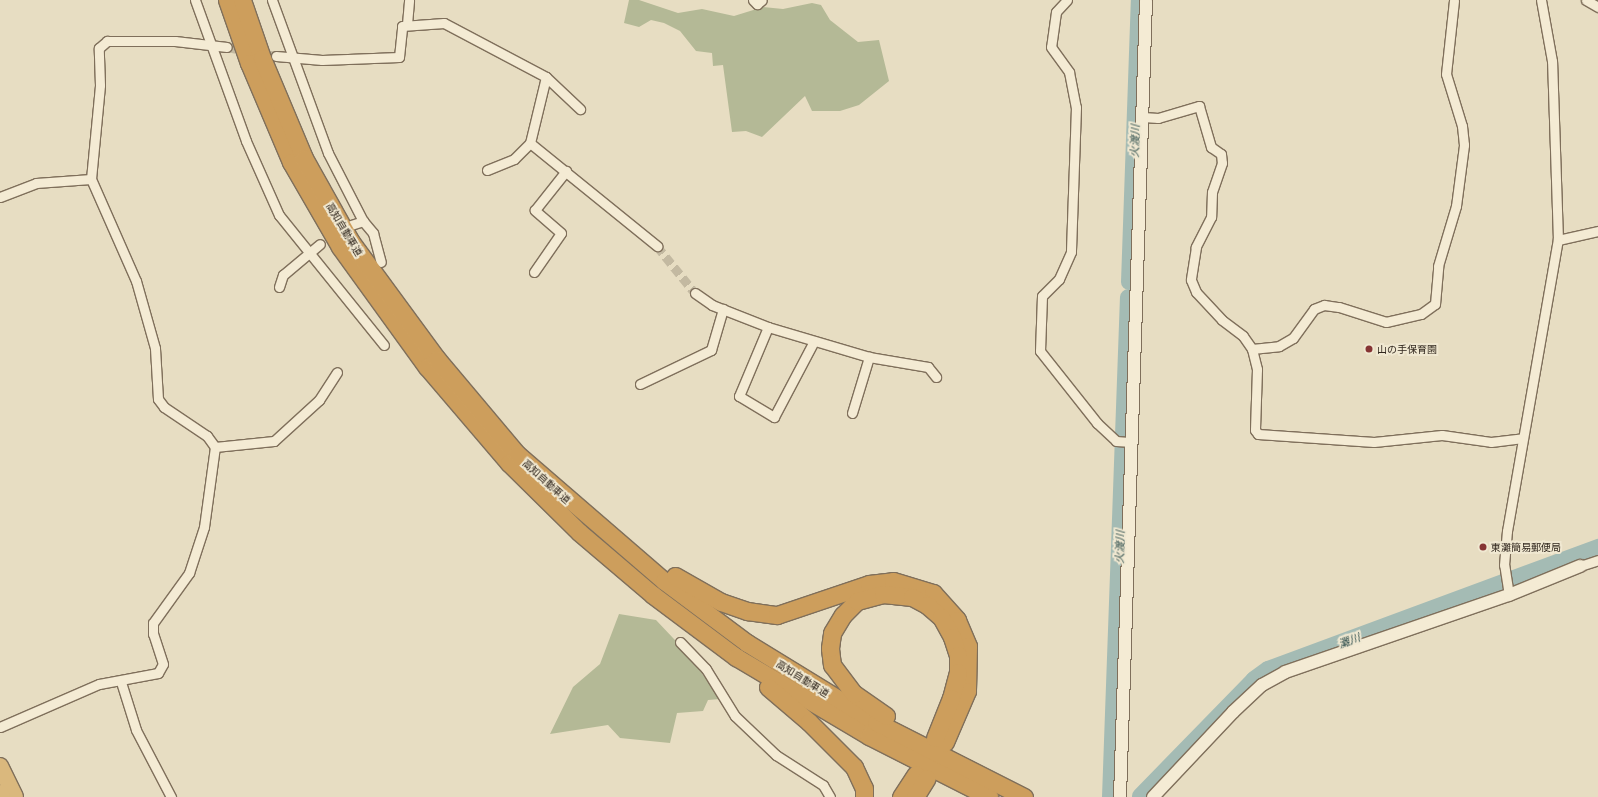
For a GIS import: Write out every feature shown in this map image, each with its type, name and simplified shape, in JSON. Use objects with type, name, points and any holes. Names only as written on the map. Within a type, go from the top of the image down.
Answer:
[{"type":"highway","name":"高知自動車道","points":[[227,0],[249,63],[291,162],[340,247],[427,367],[509,463],[579,532],[653,595],[736,657],[862,732],[989,797]]},
{"type":"highway","name":"高知自動車道","points":[[242,0],[262,58],[304,158],[351,242],[437,359],[516,454],[664,581],[747,643],[876,722],[1024,797]]},
{"type":"highway","points":[[516,454],[651,560],[694,589],[747,612],[778,615],[869,584],[894,581],[933,594],[957,620],[968,646],[967,691],[940,740],[958,672],[958,654],[941,617],[912,597],[883,594],[857,601],[843,614],[832,633],[832,665],[854,694],[950,760]]},
{"type":"highway","points":[[736,657],[836,747],[854,767],[864,788],[864,797]]},
{"type":"highway","points":[[0,766],[15,797]]},
{"type":"highway","points":[[901,797],[922,776],[915,797]]},
{"type":"highway","points":[[0,793],[2,797]]},
{"type":"street","points":[[195,0],[208,44],[246,141],[279,215],[311,251],[346,299],[384,345]]},
{"type":"street","points":[[272,0],[328,153],[363,221],[373,233],[381,262]]},
{"type":"street","points":[[407,24],[409,0]]},
{"type":"street","points":[[753,0],[757,4],[762,0]]},
{"type":"street","points":[[1067,0],[1056,12],[1051,48],[1069,72],[1076,107],[1071,252],[1059,279],[1042,296],[1039,338],[1040,351],[1097,423],[1116,441],[1132,442]]},
{"type":"street","points":[[1120,797],[1146,0]]},
{"type":"street","points":[[1252,349],[1279,346],[1293,338],[1314,309],[1324,305],[1339,306],[1386,322],[1421,314],[1435,304],[1438,266],[1456,206],[1464,144],[1462,126],[1446,74],[1454,0]]},
{"type":"street","points":[[1509,594],[1505,581],[1507,532],[1558,240],[1552,60],[1541,0]]},
{"type":"street","points":[[1586,0],[1598,6]]},
{"type":"street","points":[[276,56],[292,58],[399,57],[402,26],[407,24],[444,22],[546,77],[580,109]]},
{"type":"street","points":[[0,727],[99,684],[121,682],[158,673],[163,664],[153,634],[153,623],[189,574],[205,521],[215,448],[207,436],[164,407],[158,399],[155,348],[136,281],[91,179],[100,85],[99,48],[107,41],[208,44],[227,47]]},
{"type":"street","points":[[488,170],[514,159],[530,143],[546,77]]},
{"type":"street","points":[[1143,117],[1158,118],[1199,106],[1211,147],[1221,154],[1222,163],[1212,192],[1211,217],[1192,261],[1190,280],[1196,292],[1222,320],[1243,336],[1252,349],[1257,369],[1255,430],[1258,434],[1374,442],[1442,435],[1491,442],[1523,438]]},
{"type":"street","points":[[530,143],[657,246]]},
{"type":"street","points":[[534,272],[561,233],[535,210],[566,171]]},
{"type":"street","points":[[0,197],[36,183],[91,179]]},
{"type":"street","points":[[351,225],[363,221]]},
{"type":"street","points":[[1558,240],[1598,231]]},
{"type":"street","points":[[279,287],[283,275],[320,244]]},
{"type":"street","points":[[695,293],[723,310],[768,327],[868,357],[928,367],[936,377]]},
{"type":"street","points":[[640,384],[711,350],[723,310]]},
{"type":"street","points":[[768,327],[739,396],[774,417],[814,341]]},
{"type":"street","points":[[852,413],[868,357]]},
{"type":"street","points":[[215,448],[274,441],[319,400],[337,372]]},
{"type":"street","points":[[1153,797],[1233,712],[1262,685],[1285,672],[1509,594],[1598,560]]},
{"type":"street","points":[[680,642],[706,669],[735,716],[776,755],[823,785],[830,797]]},
{"type":"street","points":[[121,682],[136,730],[171,797]]},
{"type":"green space","points":[[629,0],[639,0],[678,13],[702,9],[734,16],[763,7],[783,9],[812,3],[821,5],[830,20],[858,42],[879,40],[889,81],[859,105],[840,111],[812,111],[805,96],[762,137],[746,131],[732,132],[723,65],[713,66],[712,53],[696,51],[680,31],[664,23],[651,20],[639,27],[624,23]]},
{"type":"green space","points":[[619,614],[656,620],[690,656],[720,699],[708,700],[703,711],[677,713],[670,743],[620,738],[608,725],[550,734],[573,687],[600,664]]},
{"type":"waterway","name":"火渡川","points":[[1129,282],[1139,0]]},
{"type":"waterway","name":"火渡川","points":[[1110,797],[1128,297]]},
{"type":"waterway","name":"灘川","points":[[1140,796],[1254,679],[1268,669],[1598,547]]},
{"type":"tunnel","points":[[227,47],[276,56]]},
{"type":"tunnel","points":[[657,246],[695,293]]},
{"type":"place","name":"山の手保育園","points":[[1369,349]]},
{"type":"place","name":"東灘簡易郵便局","points":[[1483,547]]}]
